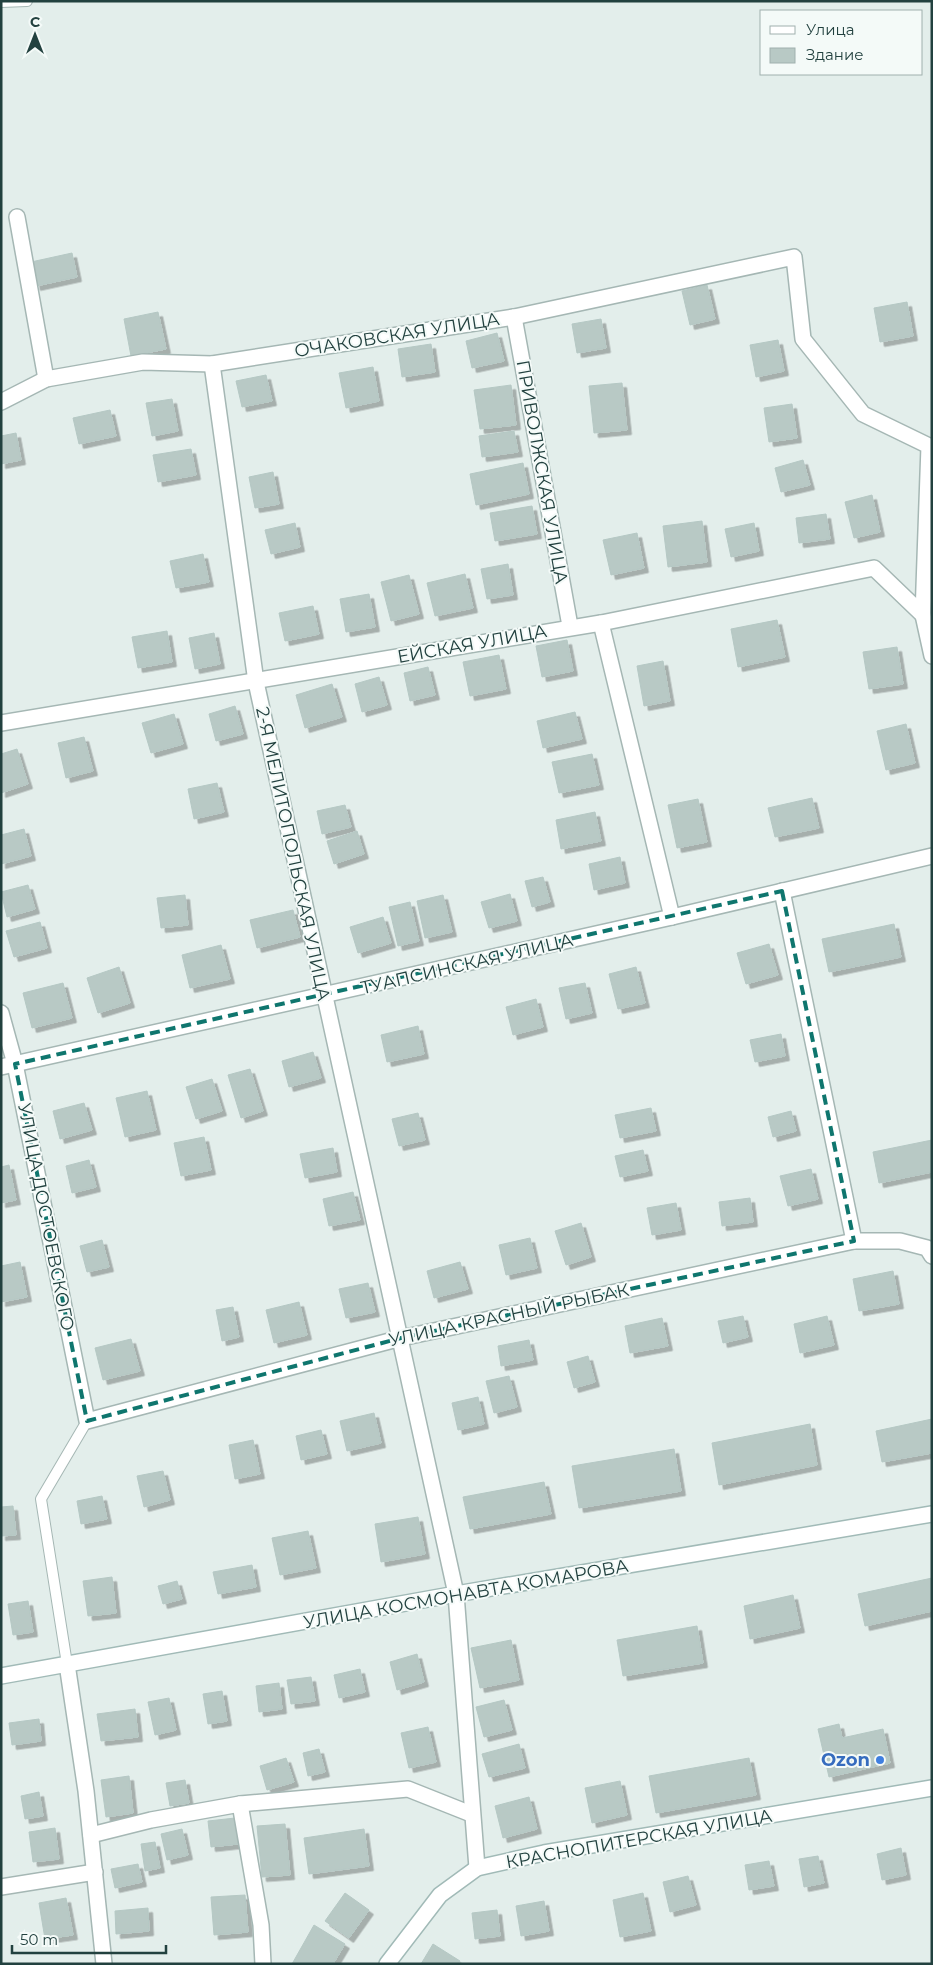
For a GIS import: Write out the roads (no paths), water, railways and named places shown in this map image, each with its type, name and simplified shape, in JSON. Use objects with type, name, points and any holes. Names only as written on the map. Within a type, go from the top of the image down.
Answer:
[{"type":"street","points":[[17,217],[46,379]]},
{"type":"street","name":"ОЧАКОВСКАЯ УЛИЦА","points":[[1,402],[46,379],[143,362],[212,364],[514,317],[794,257],[803,339],[863,414],[929,446],[923,615]]},
{"type":"street","name":"ПРИВОЛЖСКАЯ УЛИЦА","points":[[514,317],[570,626]]},
{"type":"street","name":"2-Я МЕЛИТОПОЛЬСКАЯ УЛИЦА","points":[[212,364],[256,682],[323,997],[401,1338],[456,1594],[471,1814],[477,1868]]},
{"type":"street","name":"ЕЙСКАЯ УЛИЦА","points":[[1,723],[256,682],[570,626],[601,623],[874,568],[923,615]]},
{"type":"street","points":[[923,615],[932,656]]},
{"type":"street","points":[[601,623],[672,917]]},
{"type":"street","name":"ТУАПСИНСКАЯ УЛИЦА","points":[[8,1066],[323,997],[932,856]]},
{"type":"street","points":[[782,891],[854,1242]]},
{"type":"street","name":"УЛИЦА ДОСТОЕВСКОГО","points":[[1,1013],[8,1066],[87,1421]]},
{"type":"street","name":"УЛИЦА КРАСНЫЙ РЫБАК","points":[[87,1421],[401,1338],[854,1242],[900,1241],[927,1248],[932,1256]]},
{"type":"street","name":"УЛИЦА КОСМОНАВТА КОМАРОВА","points":[[1,1676],[456,1594],[932,1514]]},
{"type":"street","points":[[67,1664],[91,1835],[104,1964]]},
{"type":"street","name":"КРАСНОПИТЕРСКАЯ УЛИЦА","points":[[387,1964],[440,1895],[477,1868],[544,1853],[932,1788]]},
{"type":"street","points":[[91,1835],[151,1820],[240,1804],[408,1789],[471,1814]]},
{"type":"street","points":[[240,1804],[261,1925],[263,1964]]},
{"type":"street","points":[[1,1886],[95,1872]]},
{"type":"lane","points":[[1,2],[26,1]]},
{"type":"lane","points":[[67,1664],[42,1499],[87,1421]]},
{"type":"place","name":"Ozon","points":[[880,1760]]}]
